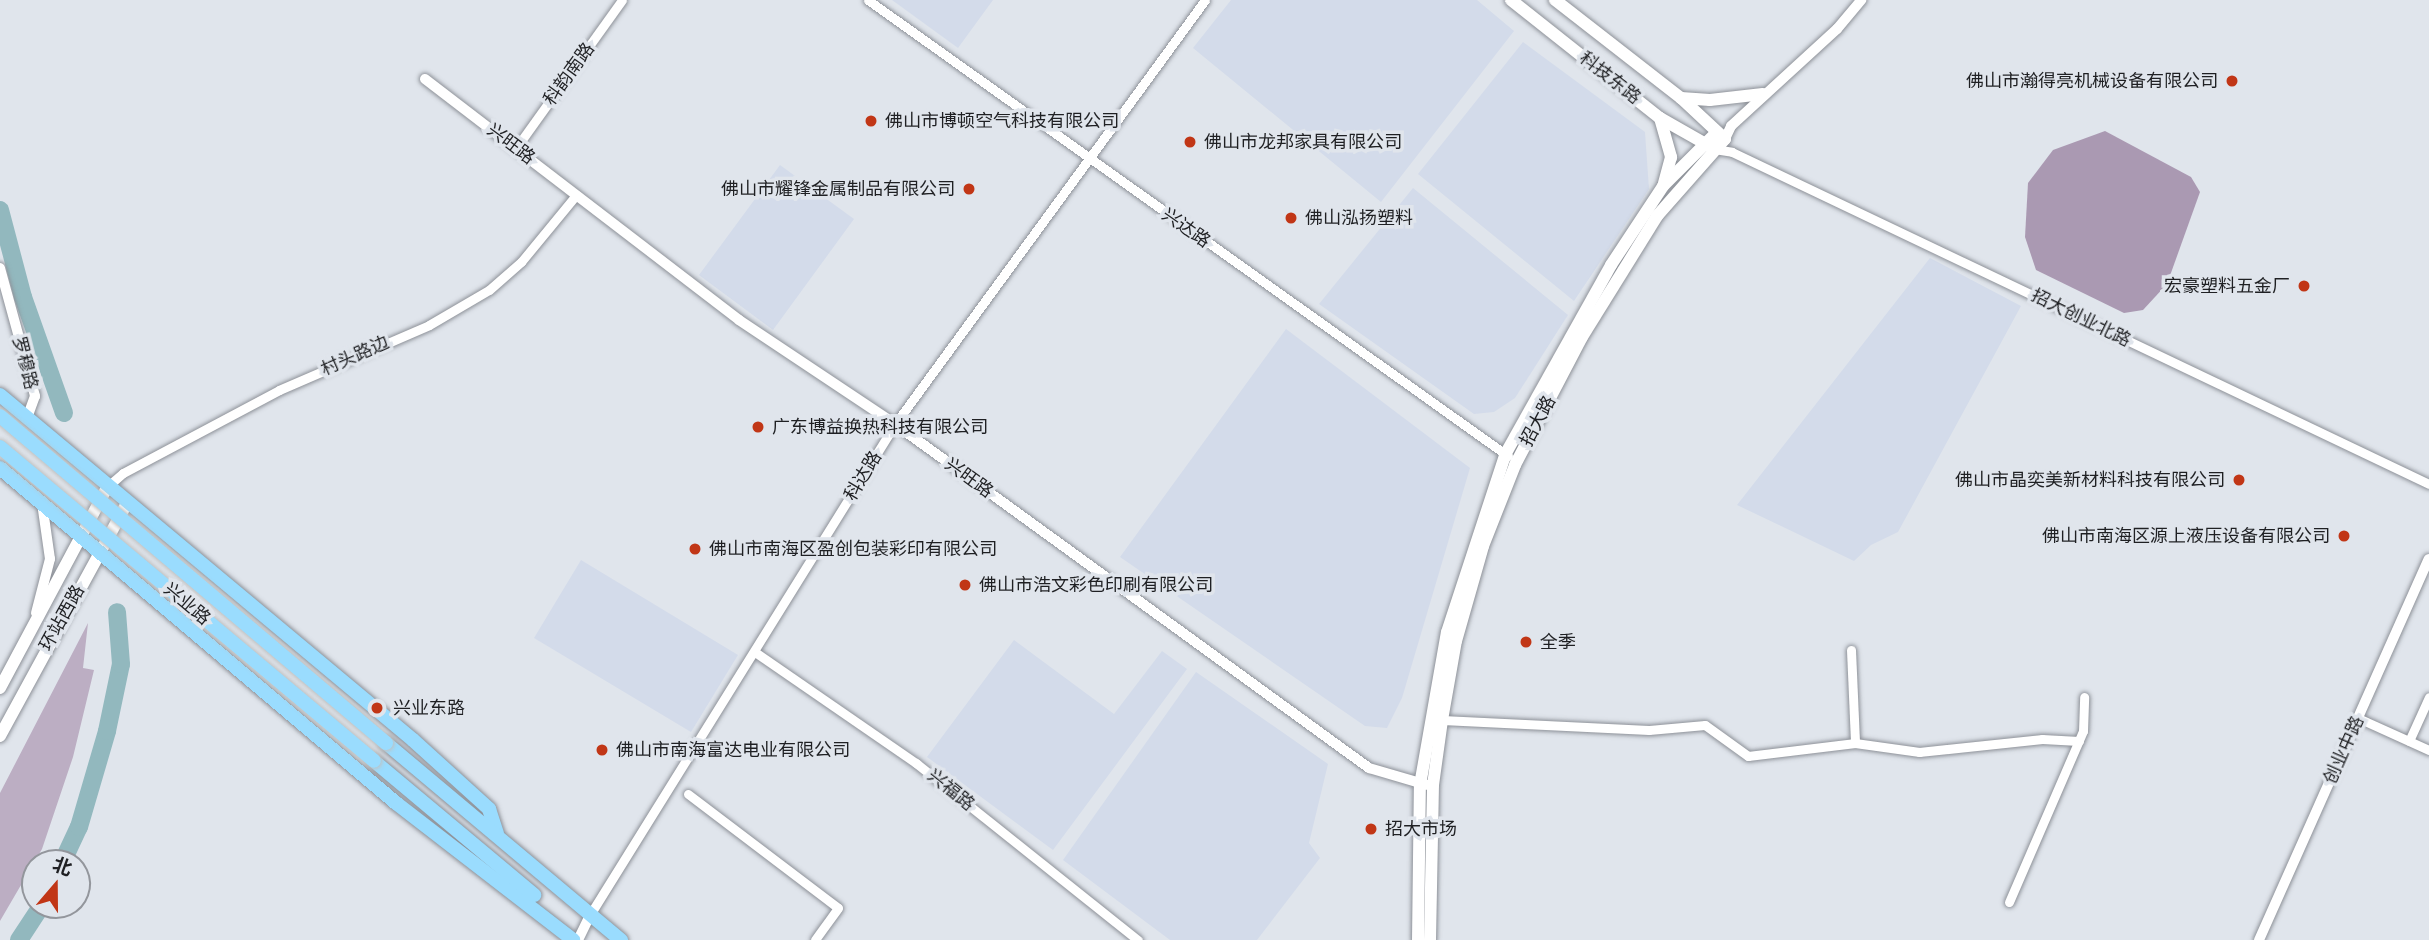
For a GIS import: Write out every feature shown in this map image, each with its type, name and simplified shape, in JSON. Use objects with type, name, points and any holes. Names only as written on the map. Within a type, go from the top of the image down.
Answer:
[{"type":"main road","name":"科技东路","points":[[1511,0],[1660,118],[1710,146]]},
{"type":"main road","points":[[1555,0],[1681,98],[1721,136]]},
{"type":"main road","points":[[1681,98],[1710,100],[1763,94]]},
{"type":"main road","points":[[1660,118],[1671,157],[1663,186]]},
{"type":"main road","name":"招大路","points":[[1418,940],[1427,785],[1447,632],[1506,453],[1611,265],[1663,186],[1721,136]]},
{"type":"main road","name":"招大路","points":[[1430,940],[1427,785],[1455,641],[1483,546],[1515,465],[1582,337],[1657,216],[1710,146]]},
{"type":"main road","points":[[0,395],[414,740],[489,809],[497,834]]},
{"type":"main road","points":[[0,416],[621,940]]},
{"type":"main road","name":"兴业路","points":[[0,447],[539,900],[539,910]]},
{"type":"main road","points":[[0,468],[402,808],[539,910],[573,940]]},
{"type":"main road","name":"环站西路","points":[[0,688],[108,486]]},
{"type":"main road","name":"环站西路","points":[[0,736],[127,503]]},
{"type":"street","name":"科韵南路","points":[[516,148],[622,0]]},
{"type":"street","name":"兴达路","points":[[868,0],[1089,160],[1506,453],[1515,465]]},
{"type":"street","name":"科达路","points":[[578,940],[591,914],[895,424],[1205,0]]},
{"type":"street","name":"招大路","points":[[1721,136],[1763,94],[1837,29],[1861,0]]},
{"type":"street","name":"兴旺路","points":[[425,79],[739,320],[895,424],[1369,768],[1427,785]]},
{"type":"street","points":[[1721,136],[1732,152]]},
{"type":"street","name":"招大创业北路","points":[[1710,146],[1732,152],[2429,484]]},
{"type":"street","name":"村头路边","points":[[108,486],[123,473],[279,390],[429,325],[489,290],[521,262],[576,195]]},
{"type":"street","name":"罗穆路","points":[[0,268],[35,396],[27,418]]},
{"type":"street","points":[[34,622],[50,559],[42,503]]},
{"type":"street","name":"创业中路","points":[[2259,940],[2429,559]]},
{"type":"street","points":[[1851,650],[1855,743]]},
{"type":"street","name":"兴福路","points":[[755,652],[916,763],[1138,940]]},
{"type":"street","points":[[2009,902],[2079,741],[2084,697]]},
{"type":"street","points":[[2409,741],[2429,697]]},
{"type":"street","points":[[2358,718],[2429,750]]},
{"type":"street","points":[[1441,720],[1649,730],[1705,725],[1748,756],[1855,743],[1919,752],[2042,739],[2079,741]]},
{"type":"street","points":[[688,794],[838,908],[815,940]]},
{"type":"shaded area","points":[[892,0],[993,0],[958,48]]},
{"type":"shaded area","points":[[1231,0],[1477,0],[1514,31],[1381,202],[1193,48]]},
{"type":"shaded area","points":[[1523,42],[1645,132],[1649,189],[1574,301],[1418,174]]},
{"type":"shaded area","points":[[2105,131],[2191,177],[2200,192],[2167,284],[2143,310],[2124,313],[2036,270],[2025,237],[2028,183],[2053,150]]},
{"type":"shaded area","points":[[780,165],[854,219],[773,330],[699,275]]},
{"type":"shaded area","points":[[1413,188],[1568,315],[1515,398],[1494,412],[1474,414],[1319,304]]},
{"type":"shaded area","points":[[1930,258],[2021,306],[1898,532],[1871,545],[1854,561],[1737,505]]},
{"type":"shaded area","points":[[1286,329],[1470,468],[1402,698],[1387,728],[1365,726],[1120,557]]},
{"type":"shaded area","points":[[581,560],[738,655],[691,732],[534,638]]},
{"type":"shaded area","points":[[88,623],[83,668],[94,670],[73,757],[42,849],[21,849],[21,885],[0,921],[0,793]]},
{"type":"shaded area","points":[[1014,640],[1114,714],[1162,651],[1187,669],[1053,850],[927,757]]},
{"type":"shaded area","points":[[1196,672],[1328,764],[1309,843],[1320,858],[1257,940],[1170,940],[1063,860]]},
{"type":"waterway","points":[[0,210],[23,297],[64,413]]},
{"type":"waterway","points":[[69,849],[79,827],[107,731],[121,664],[117,612]]},
{"type":"waterway","points":[[19,940],[33,919]]},
{"type":"place","name":"佛山市瀚得亮机械设备有限公司","points":[[2232,81]]},
{"type":"place","name":"佛山市博顿空气科技有限公司","points":[[871,121]]},
{"type":"place","name":"佛山市龙邦家具有限公司","points":[[1190,142]]},
{"type":"place","name":"佛山市耀锋金属制品有限公司","points":[[969,189]]},
{"type":"place","name":"佛山泓扬塑料","points":[[1291,218]]},
{"type":"place","name":"宏豪塑料五金厂","points":[[2304,286]]},
{"type":"place","name":"广东博益换热科技有限公司","points":[[758,427]]},
{"type":"place","name":"佛山市晶奕美新材料科技有限公司","points":[[2239,480]]},
{"type":"place","name":"佛山市南海区源上液压设备有限公司","points":[[2344,536]]},
{"type":"place","name":"佛山市南海区盈创包装彩印有限公司","points":[[695,549]]},
{"type":"place","name":"佛山市浩文彩色印刷有限公司","points":[[965,585]]},
{"type":"place","name":"全季","points":[[1526,642]]},
{"type":"place","name":"兴业东路","points":[[377,708]]},
{"type":"place","name":"佛山市南海富达电业有限公司","points":[[602,750]]},
{"type":"place","name":"招大市场","points":[[1371,829]]}]
